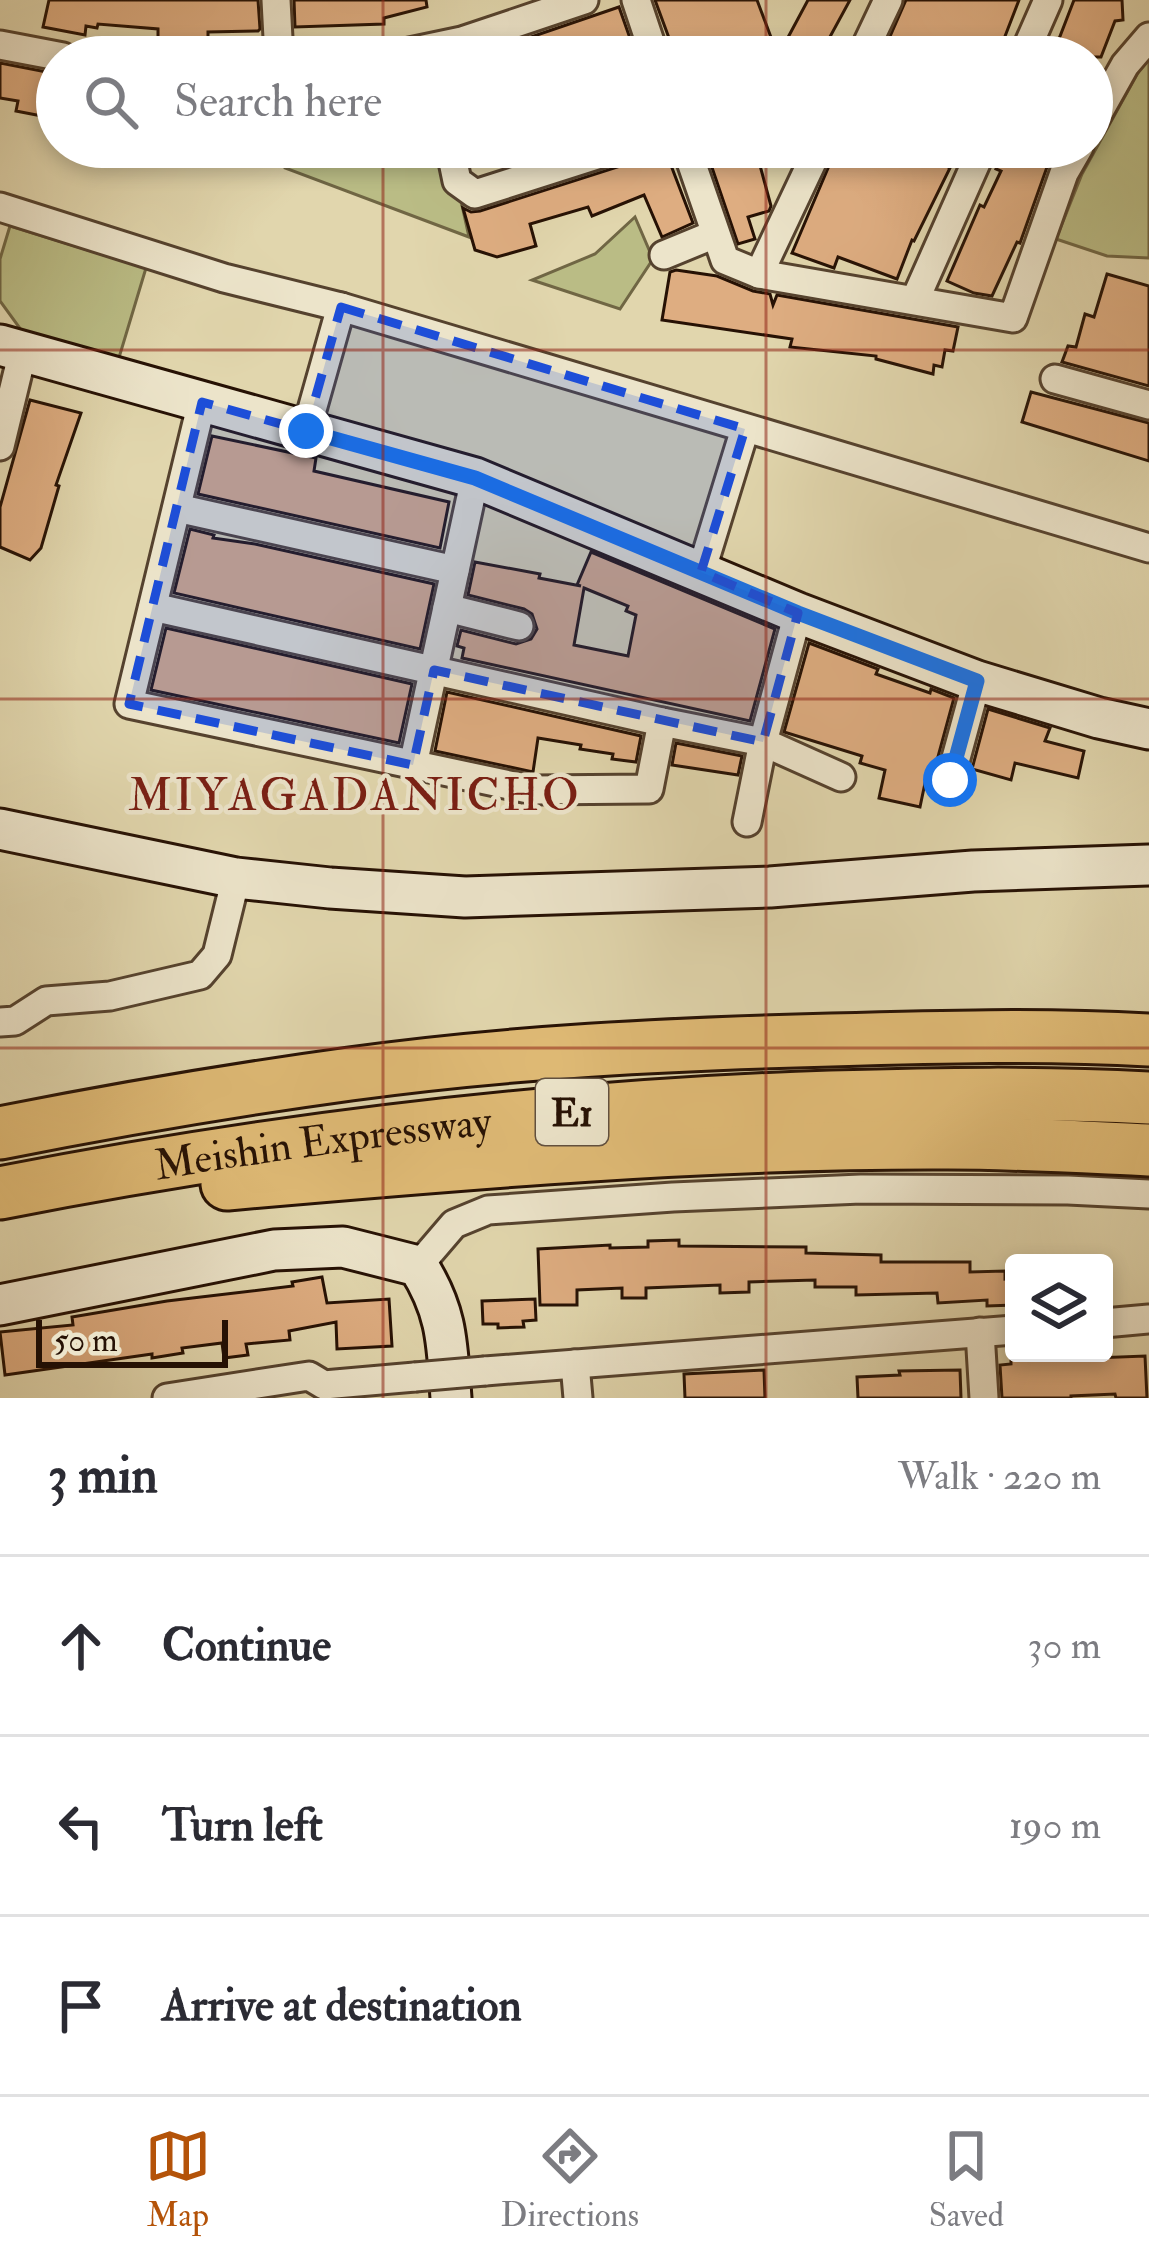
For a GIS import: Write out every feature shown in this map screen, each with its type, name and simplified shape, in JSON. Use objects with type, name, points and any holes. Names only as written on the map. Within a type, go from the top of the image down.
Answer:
[{"type":"highway","points":[[0,1110],[126,1085],[349,1053],[551,1031],[742,1018],[1149,1015]]},
{"type":"highway","name":"Meishin Expressway","points":[[0,1133],[354,1074],[549,1054],[937,1036],[1149,1040]]},
{"type":"highway","name":"Meishin Expressway","points":[[0,1193],[357,1132],[554,1113],[740,1100],[940,1094],[1149,1098]]},
{"type":"highway","points":[[0,1216],[194,1187],[553,1158],[948,1143],[1149,1150]]},
{"type":"street","points":[[276,0],[278,36]]},
{"type":"street","points":[[477,36],[584,0]]},
{"type":"street","points":[[636,0],[648,36]]},
{"type":"street","points":[[871,36],[887,0]]},
{"type":"street","points":[[1032,36],[1048,0]]},
{"type":"street","points":[[1113,86],[1149,37]]},
{"type":"street","points":[[0,45],[36,52]]},
{"type":"street","points":[[454,168],[457,181],[475,194],[556,168]]},
{"type":"street","points":[[693,168],[724,260],[759,274],[1013,318],[1067,168]]},
{"type":"street","points":[[759,274],[809,168]]},
{"type":"street","points":[[915,300],[974,168]]},
{"type":"street","points":[[0,207],[224,278],[340,307],[1149,548]]},
{"type":"street","points":[[664,255],[715,234]]},
{"type":"street","points":[[306,431],[340,307]]},
{"type":"street","points":[[0,446],[12,348],[475,478],[798,613],[977,681],[1149,729]]},
{"type":"street","points":[[1055,380],[1149,405]]},
{"type":"street","points":[[202,402],[129,704],[532,790],[649,789],[662,722]]},
{"type":"street","points":[[701,572],[745,429]]},
{"type":"street","points":[[413,765],[475,478]]},
{"type":"street","points":[[177,508],[455,570]]},
{"type":"street","points":[[153,607],[763,742],[842,777]]},
{"type":"street","points":[[447,608],[519,626]]},
{"type":"street","points":[[747,821],[798,613]]},
{"type":"street","points":[[950,780],[977,681]]},
{"type":"street","points":[[0,830],[236,878],[465,897],[770,887],[973,871],[1149,865]]},
{"type":"street","points":[[0,1022],[15,1021],[46,1000],[110,996],[200,975],[218,955],[236,878]]},
{"type":"street","points":[[418,1266],[454,1224],[488,1210],[861,1190],[1149,1194]]},
{"type":"street","points":[[0,1305],[274,1250],[343,1247],[418,1266],[434,1291],[446,1329],[451,1398]]},
{"type":"street","points":[[1113,1322],[1149,1319]]},
{"type":"street","points":[[167,1398],[309,1376],[325,1392],[416,1376],[1005,1331]]},
{"type":"street","points":[[980,1332],[984,1398]]},
{"type":"street","points":[[575,1364],[578,1398]]},
{"type":"highlighted area","points":[[341,307],[745,429],[701,572],[798,613],[763,742],[434,670],[413,765],[129,704],[202,402],[306,431]]},
{"type":"green space","points":[[1149,59],[1149,258],[1107,256],[1056,239],[1085,168],[1113,168],[1113,118]]},
{"type":"green space","points":[[285,168],[451,168],[469,237]]},
{"type":"green space","points":[[635,217],[653,259],[620,309],[532,280],[595,254]]},
{"type":"green space","points":[[10,226],[146,268],[118,361],[24,334],[0,301],[0,259]]},
{"type":"building","points":[[49,0],[258,0],[260,29],[158,36],[158,29],[98,24],[97,28],[86,26],[85,35],[43,27]]},
{"type":"building","points":[[294,0],[426,0],[427,7],[384,18],[384,24],[295,27]]},
{"type":"building","points":[[655,0],[757,0],[770,36],[668,36]]},
{"type":"building","points":[[808,0],[850,0],[830,36],[789,36]]},
{"type":"building","points":[[906,0],[1019,0],[1005,36],[890,36]]},
{"type":"building","points":[[1074,0],[1122,0],[1123,20],[1115,21],[1109,36],[1060,36]]},
{"type":"building","points":[[619,7],[629,36],[534,36]]},
{"type":"building","points":[[0,63],[36,70],[36,115],[16,111],[18,101],[0,98]]},
{"type":"building","points":[[614,168],[672,168],[693,223],[662,237],[644,195],[592,216],[588,207],[530,224],[536,246],[497,257],[475,250],[463,208],[480,211]]},
{"type":"building","points":[[712,168],[761,168],[771,206],[769,211],[748,217],[755,239],[738,244]]},
{"type":"building","points":[[828,168],[950,168],[897,279],[838,257],[834,268],[792,253]]},
{"type":"building","points":[[1047,168],[1020,243],[992,296],[947,281],[980,205],[984,207],[1001,171],[996,169]]},
{"type":"building","points":[[670,272],[717,276],[770,294],[773,305],[777,295],[958,327],[953,351],[945,350],[942,367],[934,365],[933,374],[876,356],[790,347],[792,339],[662,320]]},
{"type":"building","points":[[1107,274],[1149,286],[1149,386],[1062,362],[1068,346],[1076,347],[1085,314],[1094,317]]},
{"type":"building","points":[[1031,392],[1149,423],[1149,461],[1022,422]]},
{"type":"building","points":[[30,400],[81,413],[41,548],[30,560],[0,547],[0,507]]},
{"type":"building","points":[[212,436],[316,458],[314,471],[449,502],[440,548],[198,494]]},
{"type":"building","points":[[190,529],[213,538],[434,584],[420,649],[174,593]]},
{"type":"building","points":[[591,552],[775,629],[750,721],[462,658],[464,648],[457,646],[461,630],[516,644],[531,639],[537,629],[532,614],[524,609],[468,595],[475,562],[581,586],[577,585]],"holes":[[[584,588],[628,606],[626,611],[636,615],[628,656],[574,645]]]},
{"type":"building","points":[[166,628],[412,684],[399,743],[151,690]]},
{"type":"building","points":[[809,643],[878,669],[876,674],[954,698],[933,785],[925,783],[920,807],[879,798],[885,770],[860,763],[862,756],[784,732]]},
{"type":"building","points":[[447,692],[641,736],[636,762],[538,738],[533,772],[435,751]]},
{"type":"building","points":[[988,709],[1050,728],[1045,741],[1084,751],[1078,778],[1015,763],[1011,780],[972,769]]},
{"type":"building","points":[[676,743],[742,756],[738,775],[672,765]]},
{"type":"building","points":[[679,1240],[679,1246],[806,1247],[806,1253],[881,1255],[881,1262],[970,1262],[970,1272],[1005,1271],[1005,1305],[987,1306],[987,1300],[938,1303],[937,1293],[856,1295],[856,1287],[815,1287],[815,1280],[749,1282],[749,1292],[720,1293],[720,1285],[646,1288],[646,1298],[622,1298],[622,1288],[577,1290],[577,1305],[540,1305],[538,1249],[648,1247],[648,1241]]},
{"type":"building","points":[[322,1277],[327,1303],[389,1299],[392,1346],[337,1349],[336,1322],[289,1331],[290,1340],[246,1344],[248,1355],[224,1358],[222,1343],[152,1358],[152,1354],[5,1375],[0,1332],[73,1325],[72,1317],[293,1286],[292,1282]]},
{"type":"building","points":[[535,1299],[536,1320],[523,1321],[524,1327],[483,1324],[482,1301]]},
{"type":"building","points":[[1145,1356],[1147,1398],[1116,1398],[1115,1394],[1002,1398],[1000,1365],[1113,1362],[1113,1357]]},
{"type":"building","points":[[764,1370],[765,1398],[685,1398],[684,1374]]},
{"type":"building","points":[[960,1370],[961,1398],[858,1398],[857,1377]]},
{"type":"district","name":"MIYAGADANICHO","points":[[355,794]]},
{"type":"route","points":[[306,431],[475,478],[798,613],[977,681],[950,780]]}]
